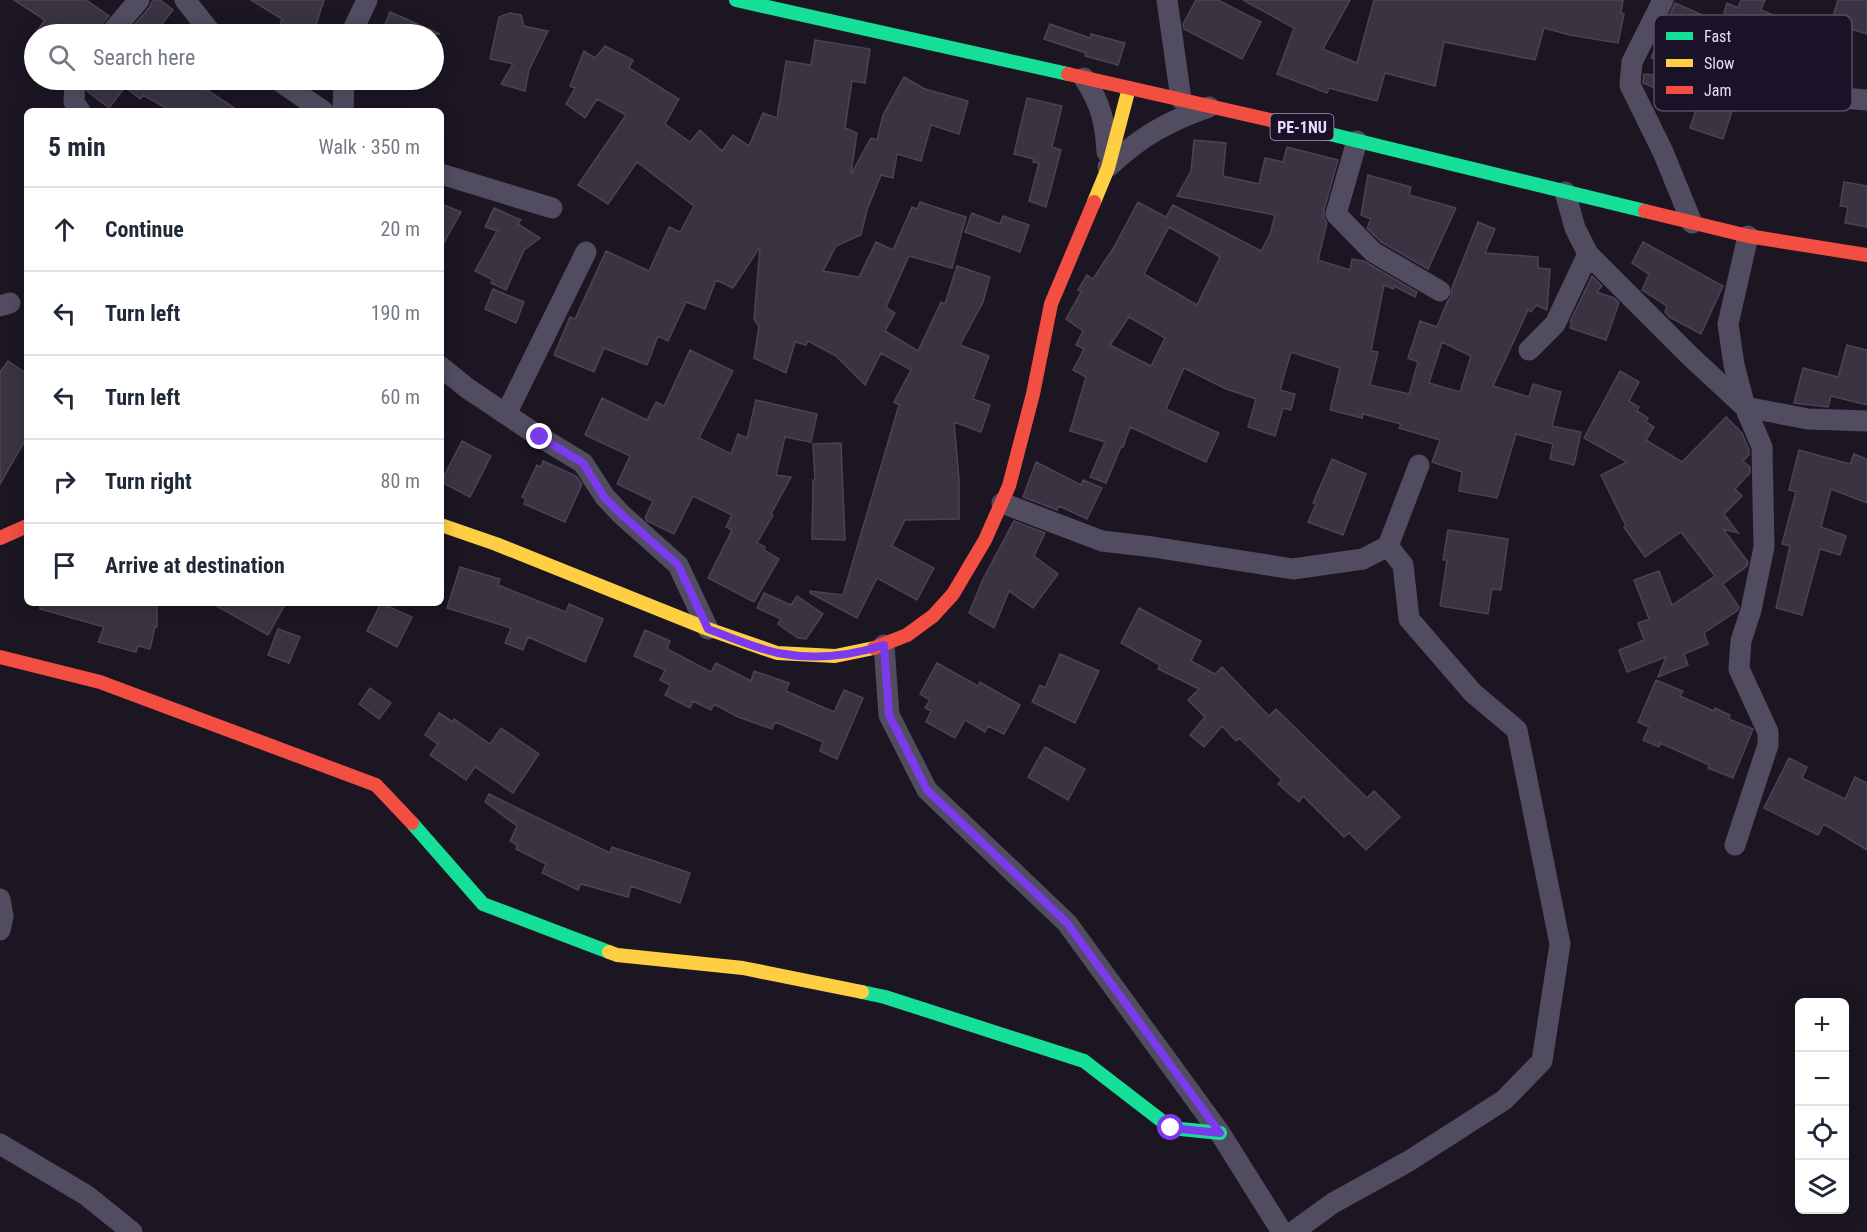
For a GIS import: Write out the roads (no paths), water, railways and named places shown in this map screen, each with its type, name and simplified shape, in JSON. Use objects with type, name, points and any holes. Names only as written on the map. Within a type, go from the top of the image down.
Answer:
[{"type":"main road","name":"PE-1NU","points":[[736,0],[1213,106],[1748,236],[1867,255]]},
{"type":"main road","points":[[444,526],[496,544],[708,629],[777,653],[806,656],[861,652],[907,635],[933,616],[953,594],[986,540],[1010,486],[1033,394],[1051,304],[1108,168],[1129,88]]},
{"type":"main road","points":[[0,538],[24,526]]},
{"type":"main road","points":[[0,657],[100,682],[376,785],[483,904],[617,955],[743,969],[885,998],[1084,1061],[1171,1128],[1220,1133]]},
{"type":"street","points":[[119,24],[139,0]]},
{"type":"street","points":[[185,0],[204,24]]},
{"type":"street","points":[[356,24],[367,0]]},
{"type":"street","points":[[1167,0],[1181,99]]},
{"type":"street","points":[[1656,15],[1663,0]]},
{"type":"street","points":[[1654,18],[1632,62],[1630,85],[1663,152],[1692,223]]},
{"type":"street","points":[[1084,78],[1097,99],[1105,127],[1108,168]]},
{"type":"street","points":[[75,90],[74,102],[78,108]]},
{"type":"street","points":[[293,90],[319,108]]},
{"type":"street","points":[[343,108],[344,90]]},
{"type":"street","points":[[1852,99],[1867,100]]},
{"type":"street","points":[[1108,168],[1128,148],[1163,125],[1213,106]]},
{"type":"street","points":[[1357,141],[1336,214],[1373,252],[1440,291]]},
{"type":"street","points":[[444,175],[552,208]]},
{"type":"street","points":[[1565,192],[1575,228],[1588,254],[1690,356],[1745,407],[1808,419],[1867,422]]},
{"type":"street","points":[[1735,845],[1768,745],[1768,732],[1739,669],[1741,641],[1751,610],[1764,547],[1762,447],[1745,407],[1734,365],[1728,324],[1748,236]]},
{"type":"street","points":[[506,414],[586,252]]},
{"type":"street","points":[[1529,350],[1555,324],[1588,254]]},
{"type":"street","points":[[444,370],[467,388],[583,463],[604,497],[678,565],[708,629]]},
{"type":"street","points":[[1002,503],[1102,541],[1293,568],[1363,559],[1388,546],[1419,465]]},
{"type":"street","points":[[1293,1232],[1333,1203],[1409,1161],[1504,1100],[1542,1061],[1560,944],[1517,730],[1473,693],[1409,619],[1403,566],[1388,546]]},
{"type":"street","points":[[884,645],[889,715],[927,790],[1067,923],[1220,1133],[1282,1232]]},
{"type":"street","points":[[0,899],[3,917],[0,930]]},
{"type":"street","points":[[0,1144],[86,1195],[132,1232]]}]
